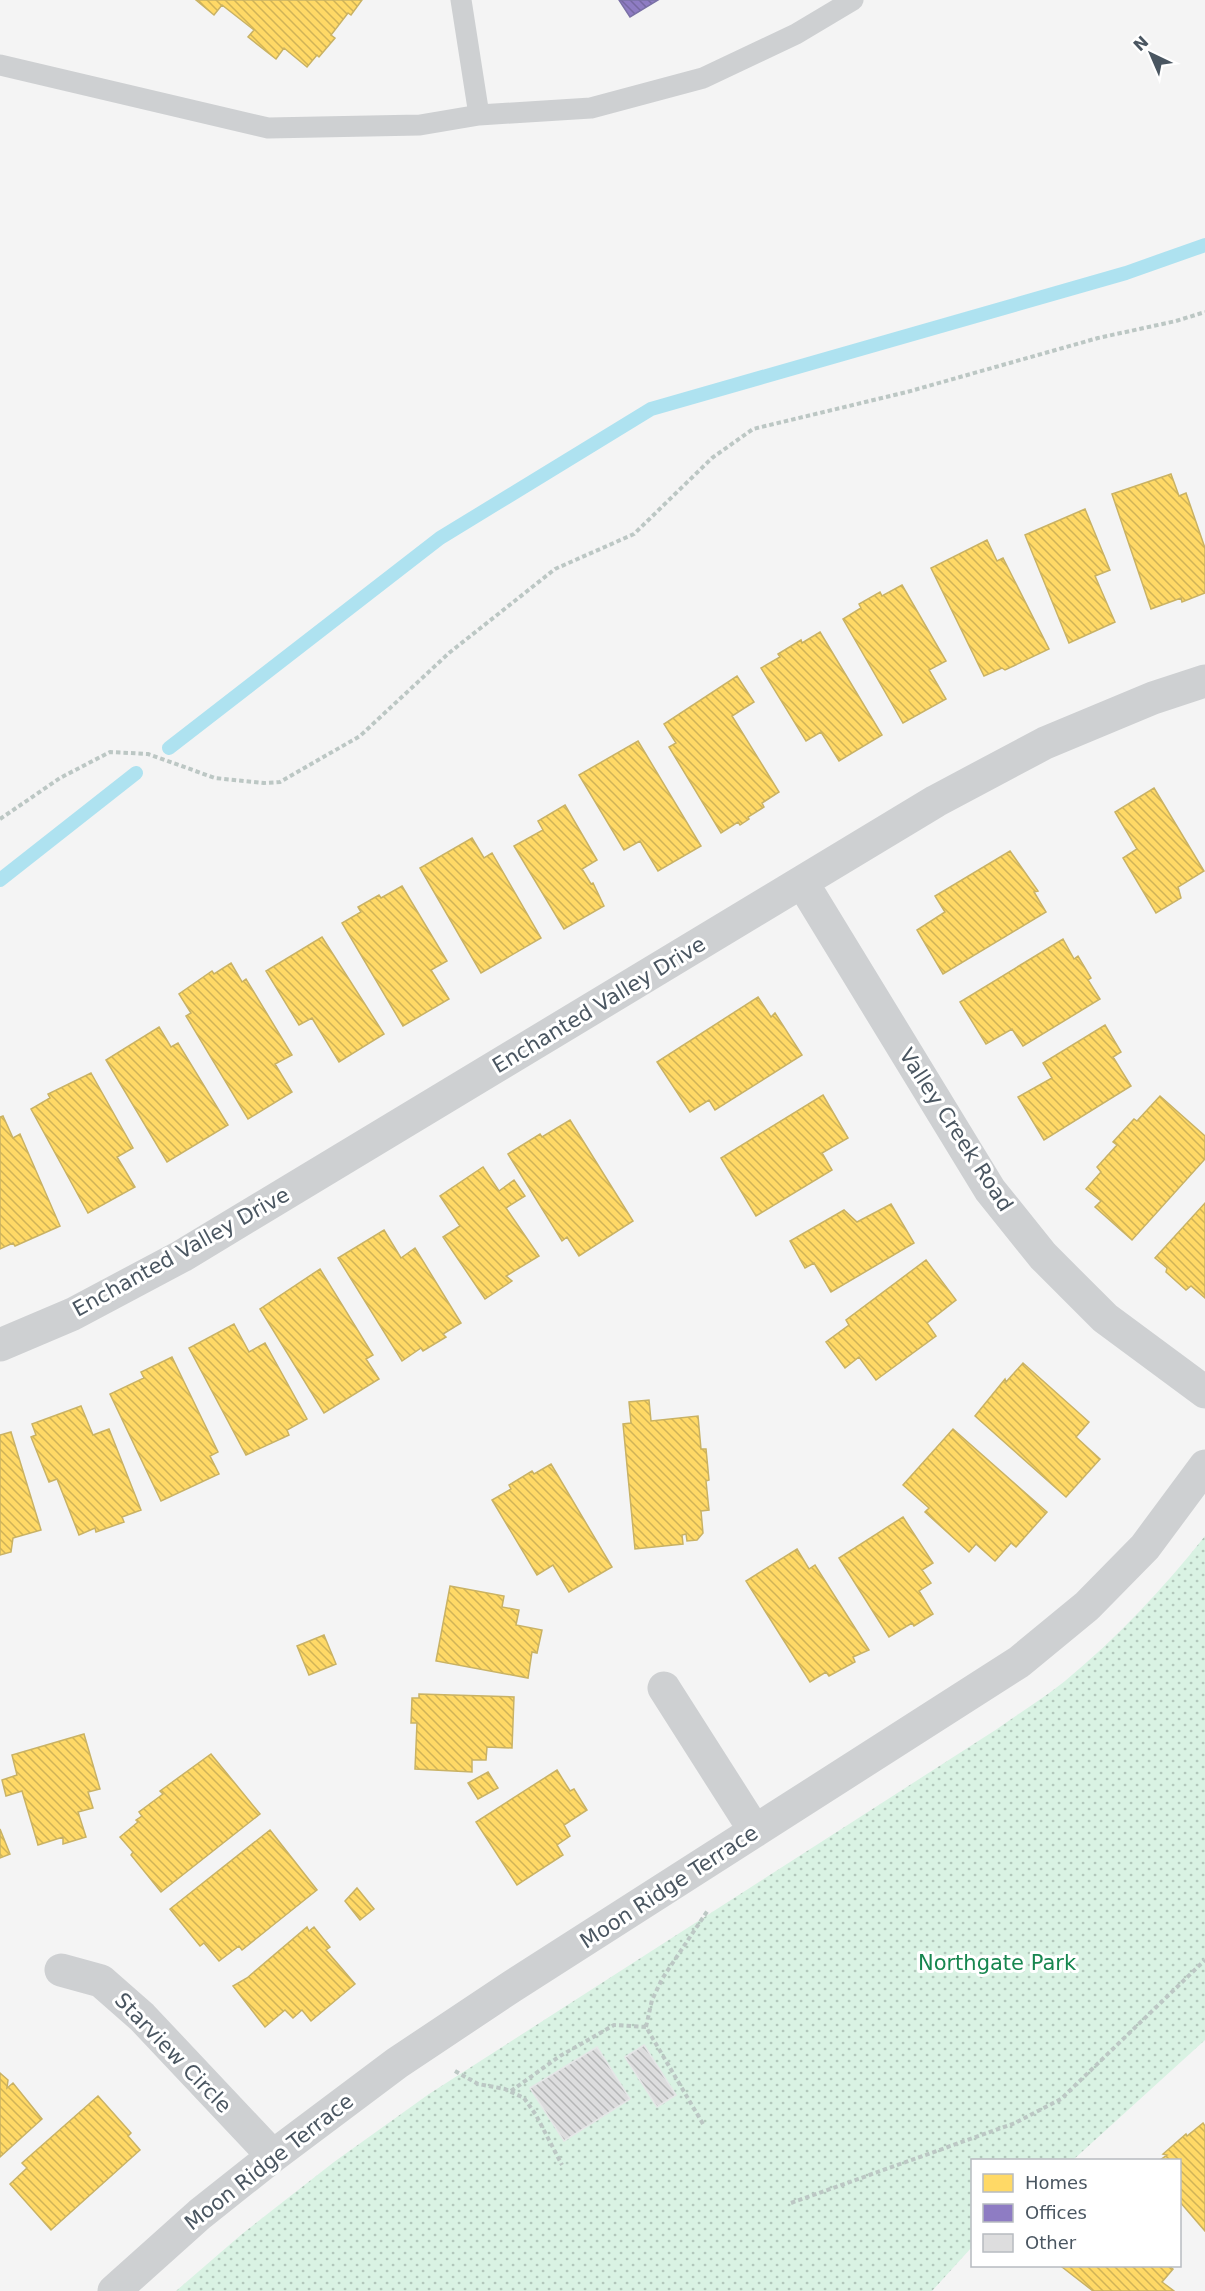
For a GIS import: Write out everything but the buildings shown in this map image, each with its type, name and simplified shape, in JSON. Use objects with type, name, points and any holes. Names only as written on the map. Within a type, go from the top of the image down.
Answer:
[{"type":"street","name":"Enchanted Valley Drive","points":[[0,1345],[73,1314],[182,1256],[936,801],[1045,743],[1153,698],[1205,681]]},
{"type":"street","name":"Valley Creek Road","points":[[802,882],[997,1198],[1043,1256],[1105,1317],[1205,1392]]},
{"type":"street","name":"Moon Ridge Terrace","points":[[114,2291],[201,2214],[273,2156],[397,2063],[511,1987],[1028,1655],[1087,1606],[1145,1547],[1205,1466]]},
{"type":"street","points":[[664,1688],[755,1831]]},
{"type":"street","name":"Starview Circle","points":[[62,1970],[101,1981],[142,2017],[273,2156]]},
{"type":"lane","points":[[461,0],[479,115]]},
{"type":"lane","points":[[0,65],[268,128],[420,126],[479,115],[591,108],[703,78],[796,34],[853,0]]},
{"type":"path","points":[[0,819],[60,778],[110,753],[148,754],[215,778],[264,783],[280,782],[360,736],[449,653],[555,569],[634,534],[712,458],[753,429],[907,392],[1098,338],[1176,321],[1205,312]]},
{"type":"path","points":[[703,2124],[646,2027],[652,2000],[662,1979],[714,1901]]},
{"type":"path","points":[[791,2203],[1015,2123],[1062,2099],[1205,1960]]},
{"type":"path","points":[[511,2091],[560,2056],[614,2025],[646,2027]]},
{"type":"path","points":[[454,2071],[478,2084],[511,2091],[524,2098],[536,2115],[561,2165]]},
{"type":"green space","name":"Northgate Park","points":[[1205,1536],[1205,2040],[1074,2159],[971,2159],[971,2248],[932,2291],[176,2291],[242,2234],[334,2162],[429,2094],[1048,1694],[1084,1665],[1121,1630],[1173,1575]]},
{"type":"waterway","points":[[169,748],[440,538],[651,409],[1126,273],[1205,245]]},
{"type":"waterway","points":[[0,880],[136,773]]}]
